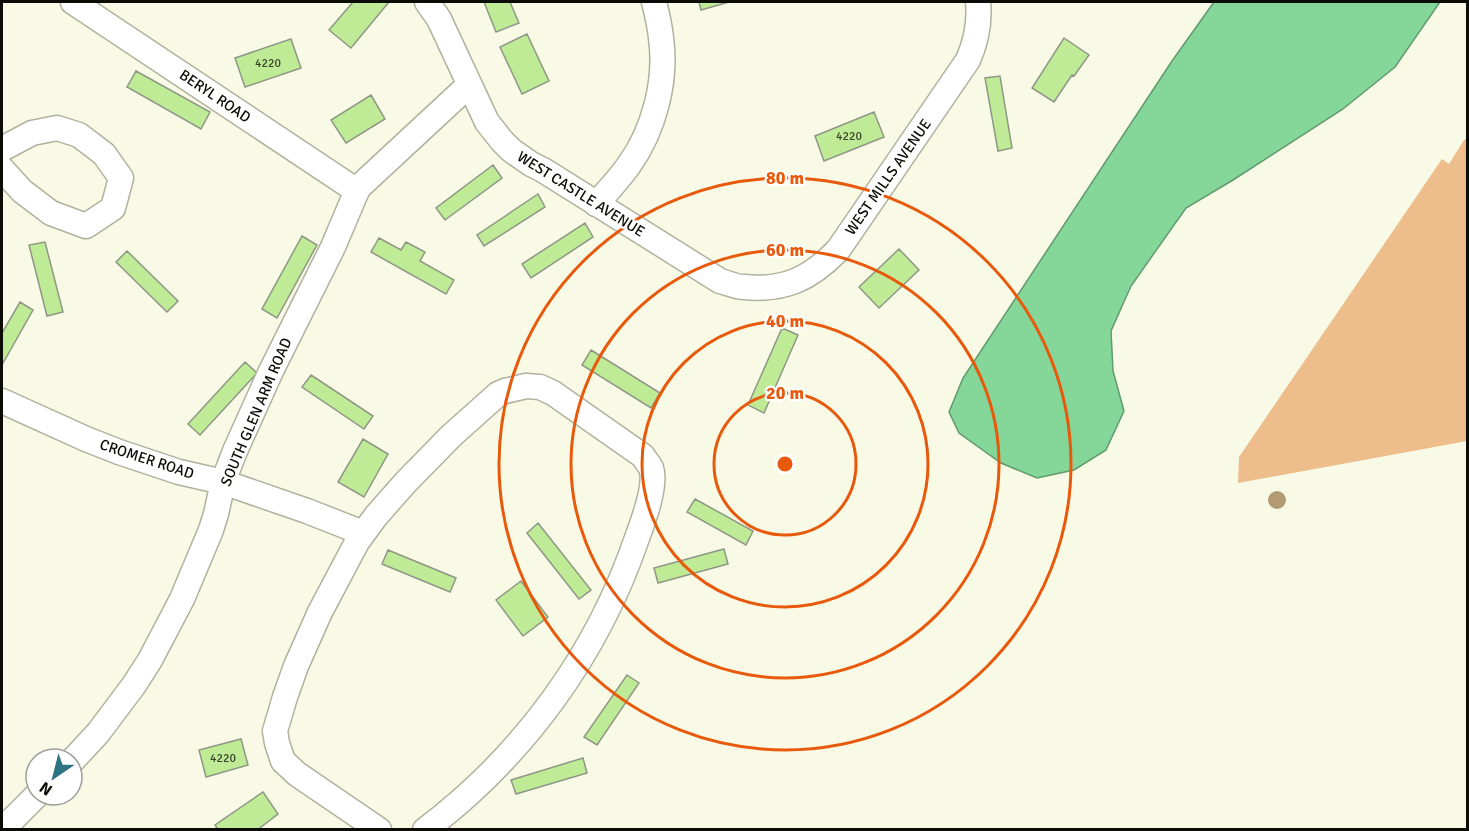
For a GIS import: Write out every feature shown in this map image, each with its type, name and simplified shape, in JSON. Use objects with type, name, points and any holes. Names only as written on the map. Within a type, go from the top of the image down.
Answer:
[{"type":"street","name":"BERYL ROAD","points":[[73,2],[357,191]]},
{"type":"street","name":"WEST CASTLE AVENUE","points":[[427,2],[439,19],[487,122],[511,150],[706,273],[720,281],[737,286]]},
{"type":"street","points":[[596,204],[630,164],[653,115],[659,93],[662,60],[661,37],[654,2]]},
{"type":"street","name":"WEST MILLS AVENUE","points":[[737,286],[762,289],[793,283],[812,274],[838,250],[968,60],[978,28],[978,2]]},
{"type":"street","name":"SOUTH GLEN ARM ROAD","points":[[84,749],[121,705],[150,660],[189,585],[211,530],[223,482],[271,371],[333,247],[358,188],[469,84]]},
{"type":"street","points":[[2,149],[32,133],[57,128],[79,135],[104,154],[120,178],[113,208],[86,226],[51,213],[22,191],[2,170]]},
{"type":"street","points":[[379,830],[287,766],[280,755],[275,731],[285,697],[310,634],[334,583],[363,533],[436,451],[498,394],[526,386],[540,387],[554,393],[643,456],[650,465],[653,483],[633,550],[612,601],[563,686],[523,739],[469,793],[424,830]]},
{"type":"street","name":"CROMER ROAD","points":[[2,401],[119,452],[179,472],[223,482],[363,533]]},
{"type":"street","points":[[2,830],[25,807]]},
{"type":"shaded area","points":[[1214,2],[1440,2],[1395,67],[1343,109],[1186,208],[1131,286],[1111,331],[1113,371],[1124,411],[1106,450],[1074,470],[1037,478],[1001,463],[959,433],[949,412],[963,378],[1172,61]]},
{"type":"shaded area","points":[[1467,138],[1467,441],[1238,483],[1239,457],[1442,159],[1449,164]]},
{"type":"building","points":[[353,2],[389,2],[351,48],[329,30]]},
{"type":"building","points":[[484,2],[510,2],[519,23],[496,32]]},
{"type":"building","points":[[699,2],[729,2],[701,10]]},
{"type":"building","points":[[527,34],[549,81],[522,94],[500,47]]},
{"type":"building","points":[[1064,38],[1089,55],[1054,102],[1032,88]]},
{"type":"building","points":[[291,39],[301,68],[245,87],[235,58]]},
{"type":"building","points":[[136,71],[210,112],[201,129],[127,87]]},
{"type":"building","points":[[1000,76],[1012,148],[998,151],[985,78]]},
{"type":"building","points":[[371,95],[385,119],[346,143],[331,120]]},
{"type":"building","points":[[874,112],[884,137],[824,161],[815,136]]},
{"type":"building","points":[[493,165],[502,178],[445,220],[436,208]]},
{"type":"building","points":[[538,194],[545,207],[484,246],[477,235]]},
{"type":"building","points":[[585,223],[593,237],[531,278],[522,264]]},
{"type":"building","points":[[302,236],[317,245],[277,318],[262,309]]},
{"type":"building","points":[[379,238],[401,250],[406,242],[425,252],[420,261],[454,280],[446,294],[371,252]]},
{"type":"building","points":[[45,242],[63,312],[47,316],[29,245]]},
{"type":"building","points":[[899,249],[919,270],[879,308],[859,287]]},
{"type":"building","points":[[127,251],[178,301],[167,312],[116,262]]},
{"type":"building","points":[[20,302],[33,310],[2,365],[2,333]]},
{"type":"building","points":[[782,328],[798,335],[764,413],[748,405]]},
{"type":"building","points":[[591,350],[660,393],[651,408],[582,365]]},
{"type":"building","points":[[245,362],[257,373],[200,435],[188,424]]},
{"type":"building","points":[[311,375],[373,416],[364,429],[302,387]]},
{"type":"building","points":[[363,439],[388,454],[364,497],[338,482]]},
{"type":"building","points":[[695,499],[753,531],[746,545],[687,512]]},
{"type":"building","points":[[538,523],[591,590],[579,599],[527,533]]},
{"type":"building","points":[[724,549],[728,564],[658,583],[654,568]]},
{"type":"building","points":[[388,550],[456,578],[450,592],[382,564]]},
{"type":"building","points":[[521,581],[548,617],[523,636],[496,600]]},
{"type":"building","points":[[627,675],[639,683],[597,745],[584,737]]},
{"type":"building","points":[[241,739],[248,765],[206,777],[199,750]]},
{"type":"building","points":[[583,758],[587,773],[516,794],[511,780]]},
{"type":"building","points":[[263,792],[278,814],[257,830],[218,830],[215,825]]}]
